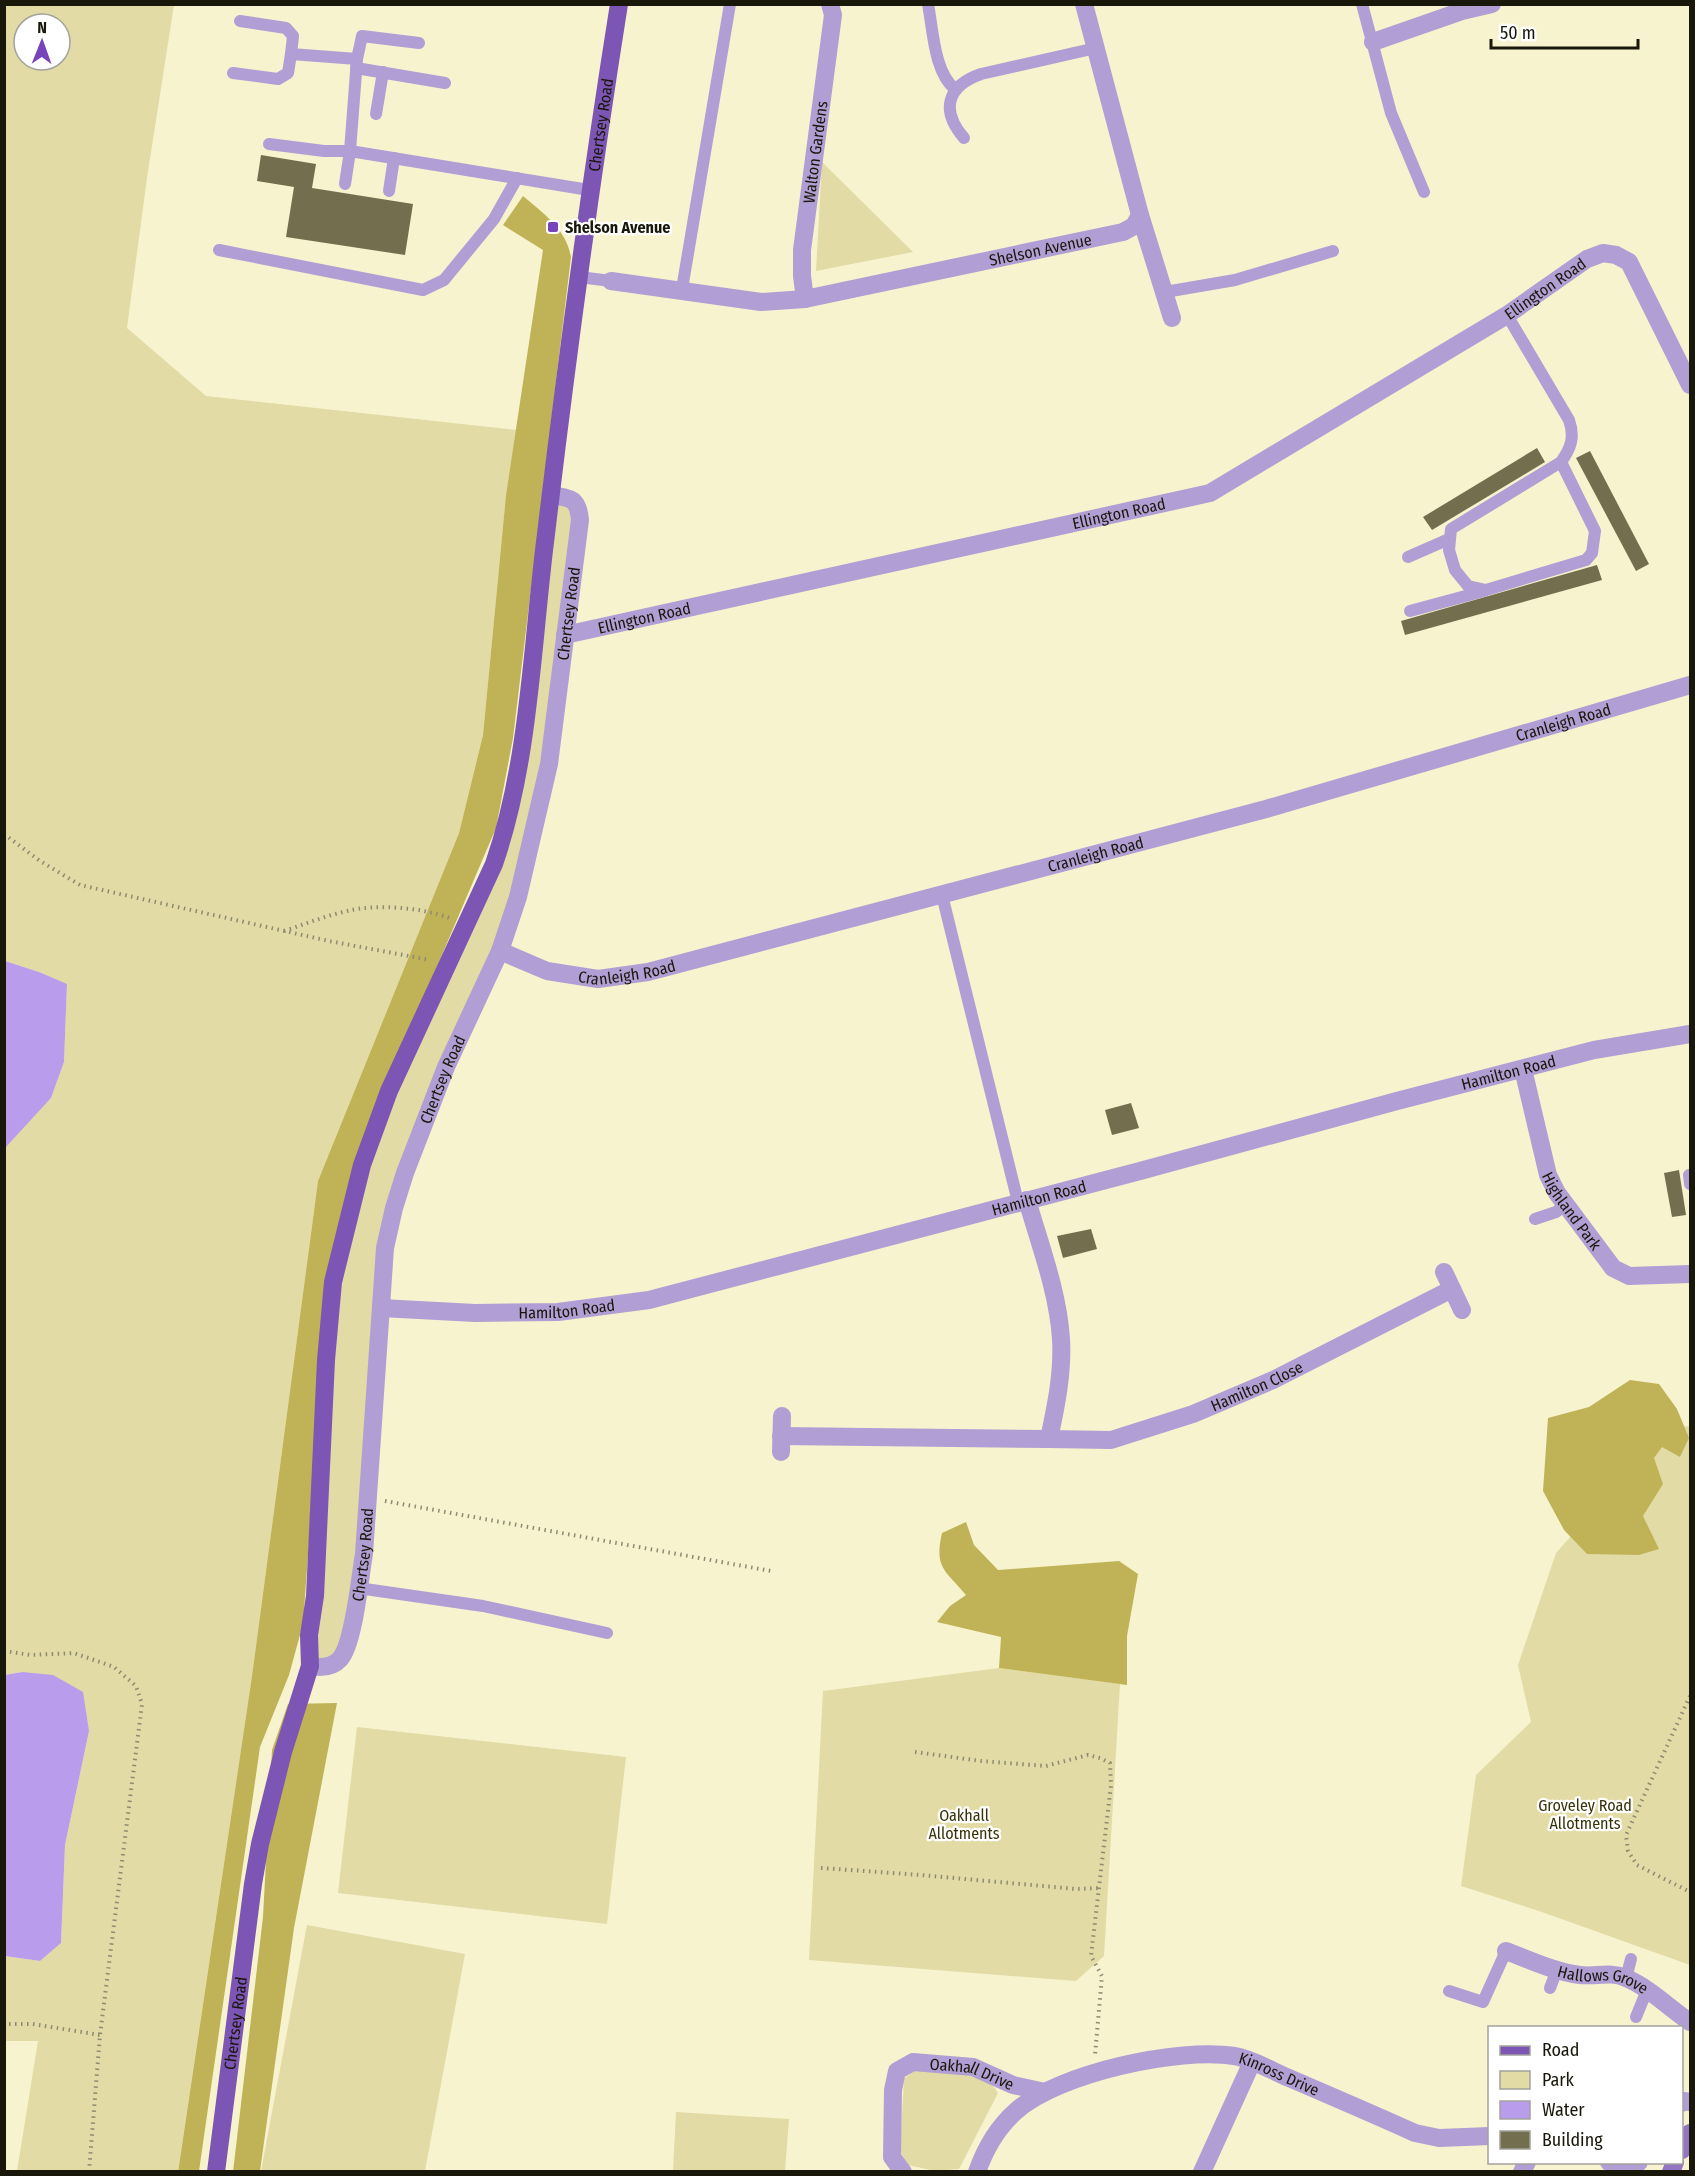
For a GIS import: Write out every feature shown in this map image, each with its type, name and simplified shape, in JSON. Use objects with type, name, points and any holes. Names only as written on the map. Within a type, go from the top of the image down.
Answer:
[{"type":"main road","name":"Chertsey Road","points":[[216,2172],[260,1844],[283,1752],[310,1666],[309,1635],[315,1596],[326,1360],[333,1282],[350,1207],[375,1126],[494,864],[506,830],[526,711],[550,495],[589,190],[619,4]]},
{"type":"street","name":"Walton Gardens","points":[[805,298],[802,250],[833,15],[830,4]]},
{"type":"street","points":[[1084,4],[1140,215],[1172,318]]},
{"type":"street","points":[[1373,42],[1462,10],[1492,4]]},
{"type":"street","name":"Shelson Avenue","points":[[611,281],[682,289],[761,302],[805,298],[1124,232],[1134,226],[1140,215]]},
{"type":"street","name":"Ellington Road","points":[[565,635],[1210,493],[1507,315],[1587,259],[1603,253],[1616,255],[1629,262],[1690,385]]},
{"type":"street","name":"Chertsey Road","points":[[310,1666],[320,1668],[331,1666],[346,1651],[358,1588],[364,1554],[385,1248],[394,1209],[405,1173],[446,1066],[500,951],[518,897],[549,764],[580,520],[579,506],[572,499],[550,495]]},
{"type":"street","name":"Cranleigh Road","points":[[500,951],[547,971],[598,979],[648,972],[1266,809],[1690,685]]},
{"type":"street","name":"Hamilton Road","points":[[381,1308],[476,1313],[558,1312],[649,1300],[1594,1050],[1690,1034]]},
{"type":"street","name":"Highland Park","points":[[1523,1069],[1548,1175],[1565,1205],[1613,1268],[1629,1276],[1690,1274]]},
{"type":"street","points":[[1022,1201],[1057,1305],[1061,1339],[1060,1380],[1049,1439]]},
{"type":"street","points":[[1444,1272],[1462,1310]]},
{"type":"street","name":"Hamilton Close","points":[[782,1416],[781,1444],[1111,1440],[1193,1414],[1273,1380],[1452,1289]]},
{"type":"street","name":"Hallows Grove","points":[[1506,1951],[1557,1970],[1582,1975],[1607,1973],[1626,1978],[1647,1990],[1690,2022]]},
{"type":"street","name":"Kinross Drive","points":[[1064,2084],[1139,2062],[1196,2053],[1236,2056],[1415,2133],[1439,2138],[1488,2136]]},
{"type":"street","name":"Oakhall Drive","points":[[903,2172],[892,2157],[893,2090],[897,2071],[913,2062],[973,2067],[1013,2085],[1045,2092]]},
{"type":"street","points":[[1202,2172],[1252,2062]]},
{"type":"street","name":"Oakhall Drive","points":[[977,2172],[986,2148],[1017,2110],[1045,2092],[1064,2084]]},
{"type":"street","points":[[1683,2148],[1690,2133]]},
{"type":"street","points":[[1612,2164],[1624,2168],[1634,2167]]},
{"type":"lane","points":[[682,289],[730,4]]},
{"type":"lane","points":[[928,4],[940,70],[946,82],[955,89]]},
{"type":"lane","points":[[1362,4],[1391,113],[1424,192]]},
{"type":"lane","points":[[233,73],[278,79],[288,74],[291,54],[292,36],[286,28],[240,21]]},
{"type":"lane","points":[[345,184],[357,63],[363,36],[419,43]]},
{"type":"lane","points":[[964,138],[955,127],[950,114],[950,101],[955,89],[965,80],[981,74],[1096,48]]},
{"type":"lane","points":[[291,54],[357,63],[383,72],[445,83]]},
{"type":"lane","points":[[376,114],[383,72]]},
{"type":"lane","points":[[269,144],[324,151],[350,151],[589,190]]},
{"type":"lane","points":[[389,191],[394,158]]},
{"type":"lane","points":[[219,250],[423,290],[444,280],[494,219],[518,178]]},
{"type":"lane","points":[[1165,292],[1235,280],[1333,251]]},
{"type":"lane","name":"Shelson Avenue","points":[[579,277],[611,281]]},
{"type":"lane","points":[[1486,590],[1468,586],[1455,570],[1449,539],[1451,528],[1560,462],[1572,442],[1573,431],[1569,420],[1507,315]]},
{"type":"lane","points":[[1410,611],[1586,560],[1592,553],[1595,531],[1560,462]]},
{"type":"lane","points":[[1408,557],[1449,539]]},
{"type":"lane","points":[[942,895],[1022,1201]]},
{"type":"lane","points":[[1535,1219],[1556,1212],[1565,1205]]},
{"type":"lane","points":[[358,1588],[483,1606],[607,1633]]},
{"type":"lane","points":[[1449,1991],[1483,2002],[1506,1951]]},
{"type":"lane","points":[[1626,1978],[1631,1959]]},
{"type":"lane","points":[[1550,1988],[1557,1970]]},
{"type":"lane","points":[[1636,2017],[1647,1990]]},
{"type":"path","points":[[4,834],[40,861],[80,885],[283,931],[448,963]]},
{"type":"path","points":[[283,931],[349,910],[374,908],[411,909],[437,913],[465,924]]},
{"type":"path","points":[[368,1497],[771,1571]]},
{"type":"path","points":[[4,1651],[31,1655],[74,1653],[114,1667],[136,1686],[142,1704],[100,2035],[89,2172]]},
{"type":"path","points":[[1690,1696],[1626,1834],[1628,1851],[1637,1865],[1690,1892]]},
{"type":"path","points":[[915,1752],[981,1761],[1046,1766],[1088,1755],[1101,1758],[1110,1764],[1111,1785],[1092,1956],[1102,1976],[1093,2074]]},
{"type":"path","points":[[821,1868],[1076,1889],[1100,1888]]},
{"type":"path","points":[[4,2027],[8,2024],[33,2024],[100,2035]]},
{"type":"green space","points":[[5,5],[174,5],[147,178],[127,328],[206,396],[516,430],[506,495],[483,735],[459,833],[318,1181],[252,1676],[178,2171],[17,2171],[38,2041],[5,2041],[5,1956],[40,1961],[61,1943],[65,1845],[89,1731],[22,1672],[5,1675],[4,1148],[51,1098],[64,1062],[67,985],[39,972],[5,961]]},
{"type":"green space","points":[[822,162],[913,252],[816,271]]},
{"type":"green space","points":[[560,497],[580,520],[518,897],[394,1209],[346,1651],[320,1668],[309,1635],[326,1360],[362,1165],[494,864]]},
{"type":"green space","name":"Groveley Road Allotments","points":[[1690,1426],[1690,1965],[1539,1911],[1461,1886],[1476,1775],[1531,1722],[1518,1665],[1556,1553],[1666,1428]]},
{"type":"green space","name":"Oakhall Allotments","points":[[999,1668],[1120,1684],[1104,1956],[1076,1981],[809,1960],[823,1691]]},
{"type":"green space","points":[[357,1727],[626,1757],[607,1924],[338,1893]]},
{"type":"green space","points":[[307,1925],[465,1954],[425,2171],[261,2171]]},
{"type":"green space","points":[[917,2069],[973,2075],[992,2085],[998,2093],[959,2169],[935,2171],[908,2165],[900,2151],[904,2079]]},
{"type":"green space","points":[[676,2112],[789,2119],[785,2171],[673,2171]]},
{"type":"shaded area","points":[[523,196],[559,230],[571,257],[513,738],[496,828],[363,1140],[327,1294],[303,1624],[289,1675],[260,1747],[199,2171],[178,2172],[252,1676],[318,1181],[459,833],[483,735],[506,495],[543,250],[503,225]]},
{"type":"shaded area","points":[[1630,1380],[1659,1384],[1677,1409],[1689,1438],[1680,1457],[1662,1447],[1654,1458],[1663,1484],[1643,1516],[1659,1549],[1639,1555],[1587,1554],[1564,1530],[1543,1491],[1548,1418],[1589,1407]]},
{"type":"shaded area","points":[[966,1522],[974,1545],[998,1570],[1119,1561],[1138,1574],[1127,1636],[1127,1685],[999,1668],[1001,1637],[937,1622],[950,1606],[966,1595],[943,1568],[939,1554],[942,1533]]},
{"type":"shaded area","points":[[337,1703],[294,1928],[260,2171],[233,2172],[263,1917],[272,1750],[288,1704]]},
{"type":"water","points":[[5,961],[67,984],[64,1062],[51,1098],[5,1148]]},
{"type":"water","points":[[22,1672],[53,1675],[83,1692],[89,1731],[65,1845],[61,1943],[40,1961],[5,1956],[5,1675]]},
{"type":"building","points":[[261,155],[316,164],[312,188],[413,204],[405,255],[286,237],[294,187],[257,181]]},
{"type":"building","points":[[1537,448],[1545,462],[1432,530],[1423,517]]},
{"type":"building","points":[[1590,451],[1649,564],[1636,571],[1576,458]]},
{"type":"building","points":[[1597,565],[1602,580],[1405,635],[1401,621]]},
{"type":"building","points":[[1131,1103],[1139,1128],[1112,1135],[1105,1110]]},
{"type":"building","points":[[1679,1170],[1686,1215],[1672,1217],[1664,1173]]},
{"type":"building","points":[[1091,1229],[1097,1249],[1063,1258],[1057,1236]]},
{"type":"place","name":"Shelson Avenue","points":[[553,227]]}]
